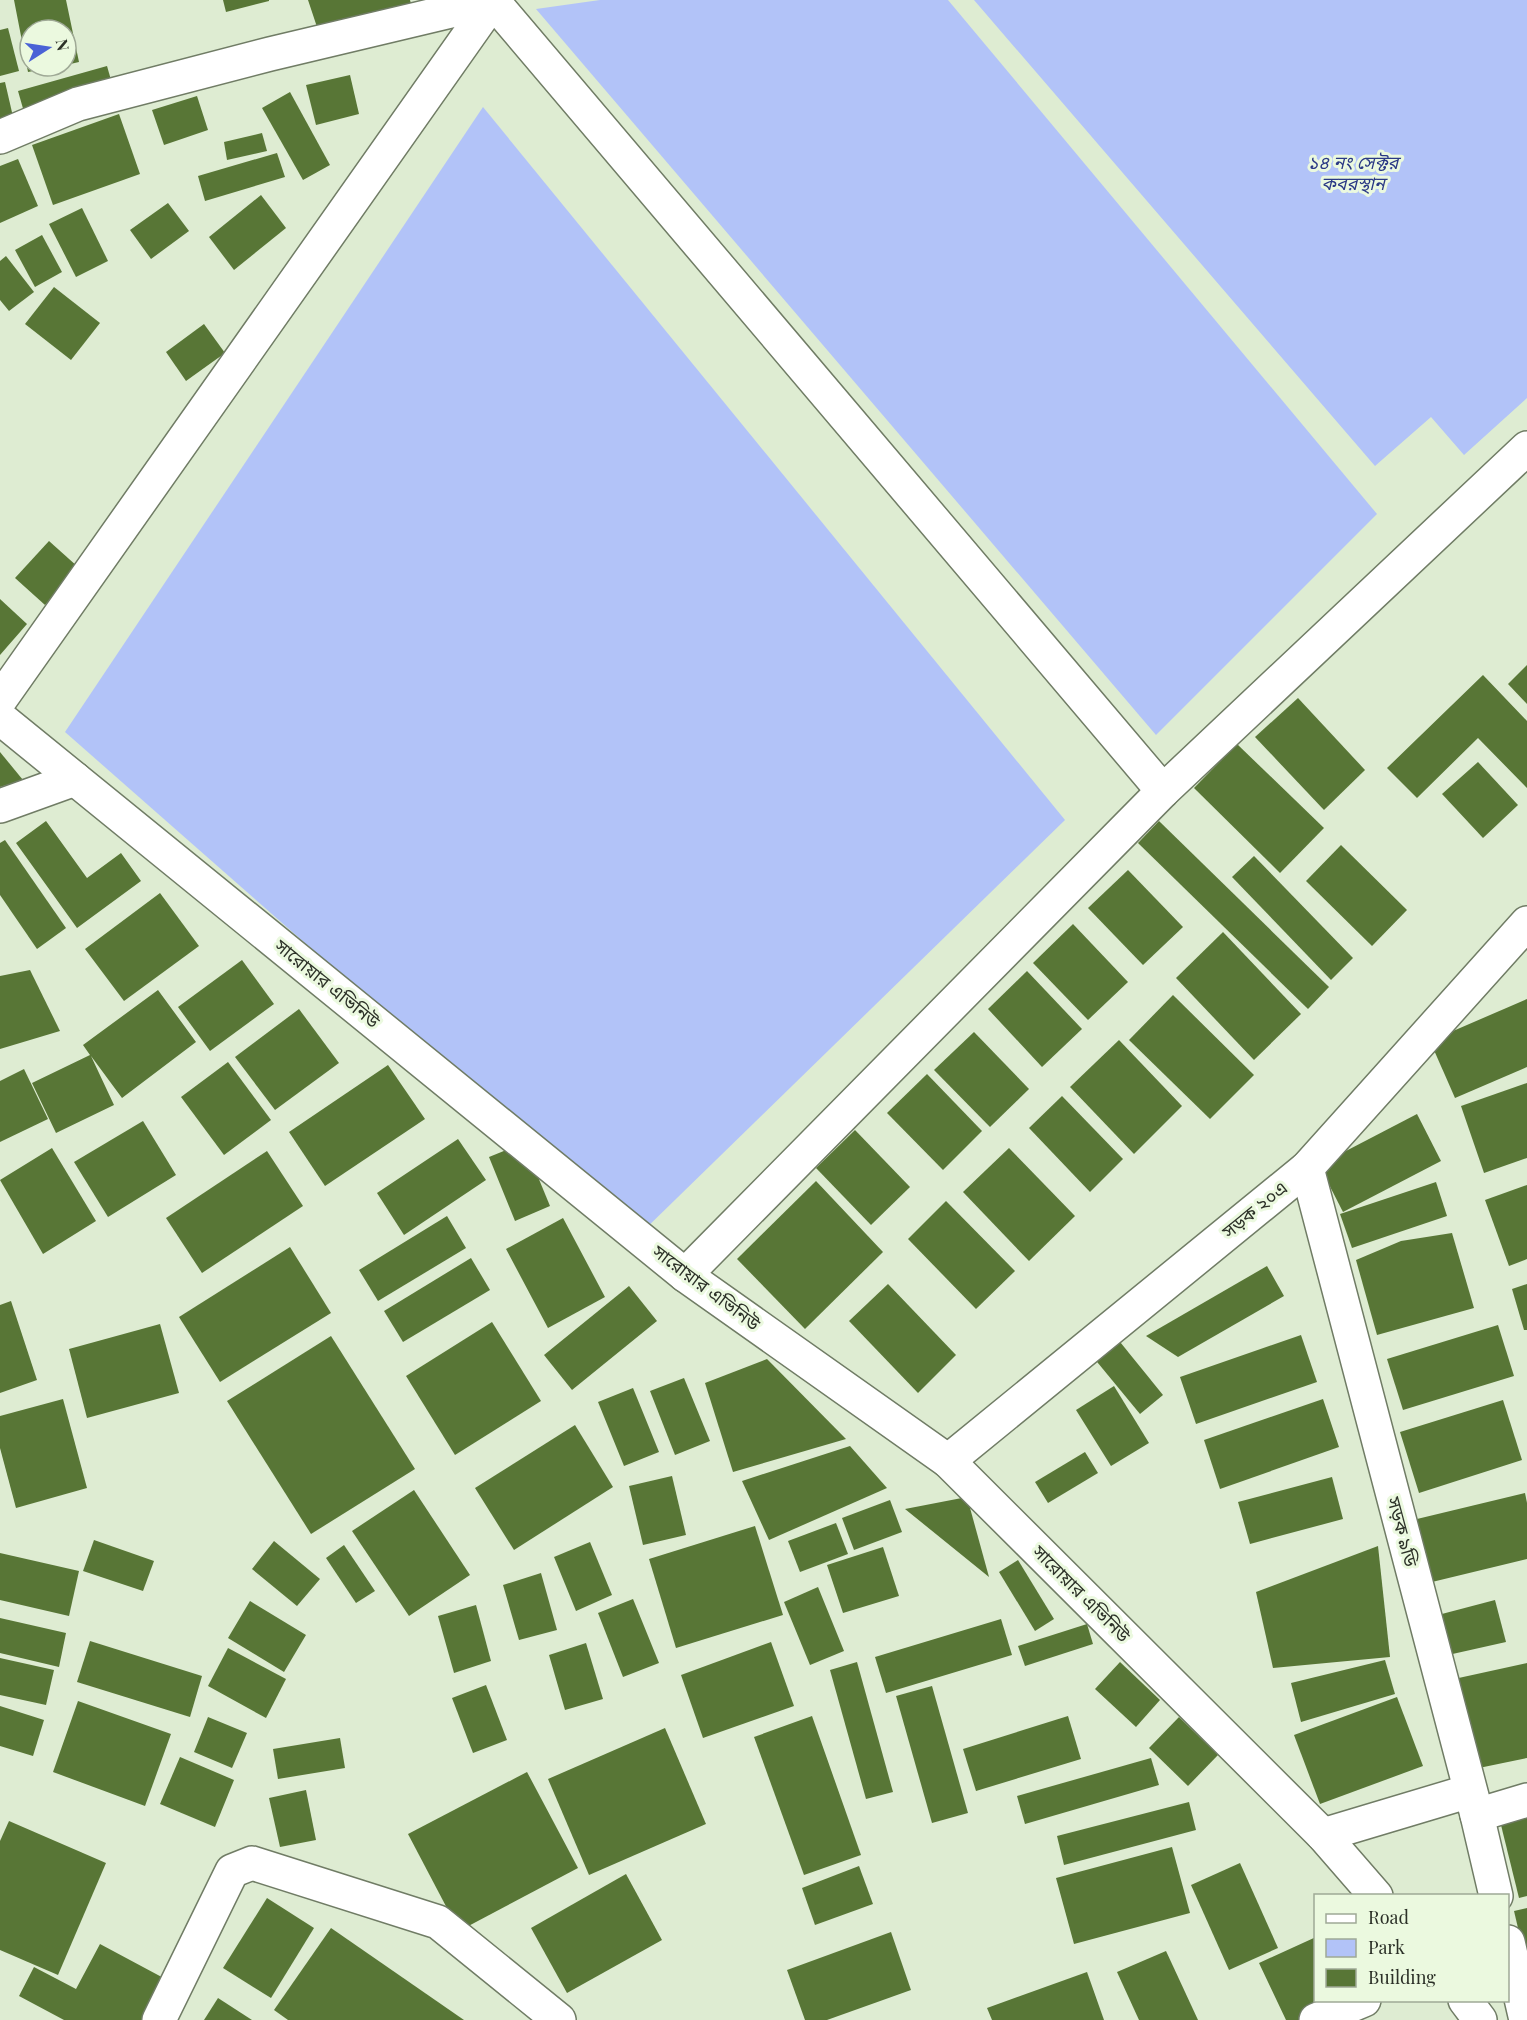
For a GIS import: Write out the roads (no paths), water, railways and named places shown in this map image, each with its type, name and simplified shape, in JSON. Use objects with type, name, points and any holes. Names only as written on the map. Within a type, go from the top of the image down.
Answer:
[{"type":"street","points":[[0,136],[78,104],[270,54],[495,0]]},
{"type":"street","points":[[0,700],[495,0]]},
{"type":"street","points":[[495,0],[1164,790]]},
{"type":"street","points":[[685,1275],[1164,790],[1527,448]]},
{"type":"street","name":"সারোয়ার এভিনিউ","points":[[0,717],[685,1275],[948,1461],[1323,1835],[1374,1894]]},
{"type":"street","points":[[0,806],[75,779]]},
{"type":"street","name":"সড়ক ২০এ","points":[[948,1461],[1307,1168],[1527,922]]},
{"type":"street","name":"সড়ক ৯ডি","points":[[1307,1168],[1496,1894]]},
{"type":"street","points":[[1323,1835],[1473,1803],[1527,1800]]},
{"type":"street","points":[[159,2020],[232,1871],[252,1863],[438,1922],[559,2020]]},
{"type":"street","points":[[1509,1946],[1526,2020]]},
{"type":"street","points":[[1316,2020],[1361,2002]]},
{"type":"street","points":[[1466,2002],[1480,2020]]},
{"type":"park label","name":"১৪ নং সেক্টর কবরস্থান","points":[[1353,174]]}]
